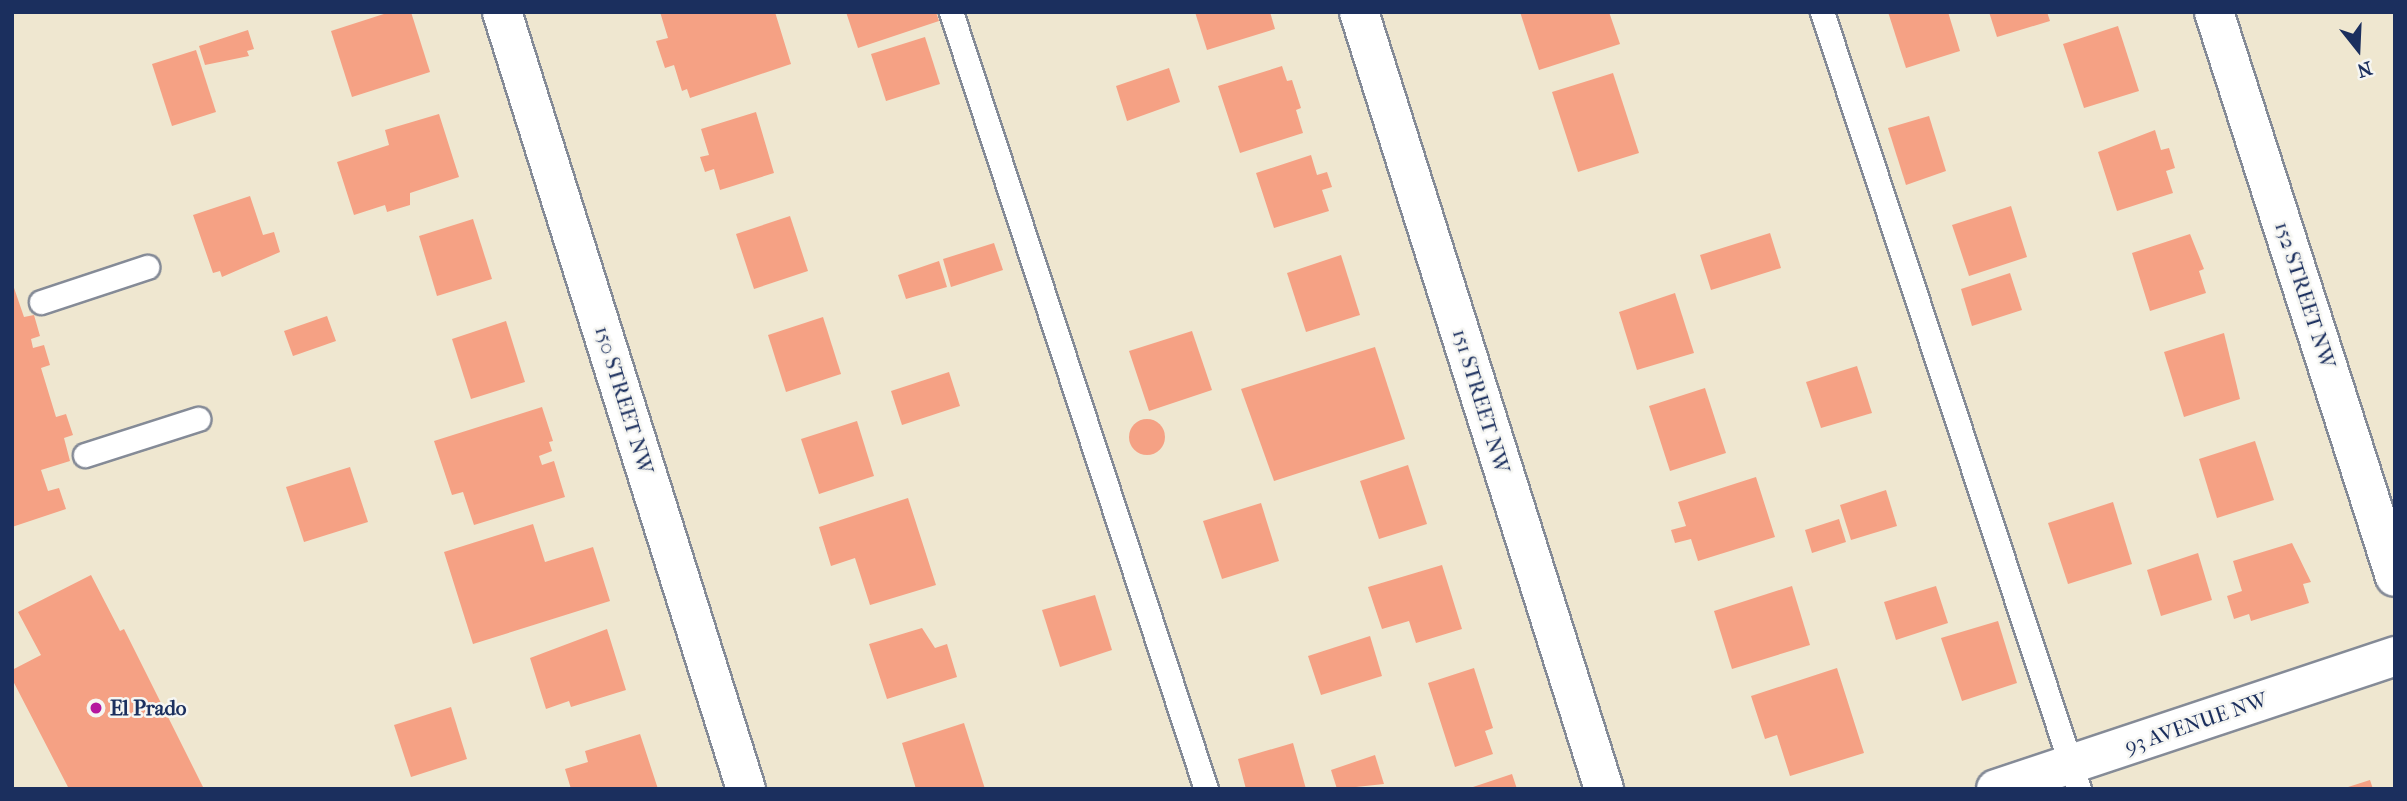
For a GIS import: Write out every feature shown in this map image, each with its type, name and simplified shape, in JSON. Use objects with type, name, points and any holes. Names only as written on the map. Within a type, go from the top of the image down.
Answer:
[{"type":"street","name":"150 STREET NW","points":[[502,12],[746,789]]},
{"type":"street","name":"151 STREET NW","points":[[1359,12],[1604,789]]},
{"type":"street","name":"152 STREET NW","points":[[2214,12],[2395,577]]},
{"type":"street","name":"93 AVENUE NW","points":[[1996,789],[2075,777],[2395,656]]},
{"type":"lane","points":[[951,12],[1206,789]]},
{"type":"lane","points":[[1822,12],[2075,777]]},
{"type":"lane","points":[[41,302],[147,267]]},
{"type":"lane","points":[[85,455],[198,419]]},
{"type":"building","points":[[390,12],[411,12],[430,72],[352,97],[331,31]]},
{"type":"building","points":[[660,12],[775,12],[791,64],[690,98],[687,89],[682,91],[674,65],[665,68],[656,41],[668,38]]},
{"type":"building","points":[[846,12],[936,12],[939,21],[858,48]]},
{"type":"building","points":[[1195,12],[1270,12],[1275,29],[1207,50]]},
{"type":"building","points":[[1520,12],[1609,12],[1620,44],[1539,70]]},
{"type":"building","points":[[1888,12],[1948,12],[1960,51],[1906,68]]},
{"type":"building","points":[[1989,12],[2047,12],[2050,21],[1997,37]]},
{"type":"building","points":[[2118,26],[2139,91],[2084,108],[2063,44]]},
{"type":"building","points":[[248,30],[254,49],[247,51],[249,56],[205,65],[199,46]]},
{"type":"building","points":[[925,37],[940,84],[886,101],[871,54]]},
{"type":"building","points":[[196,50],[216,112],[172,126],[152,64]]},
{"type":"building","points":[[1282,66],[1287,81],[1292,80],[1301,108],[1296,110],[1303,133],[1240,153],[1218,86]]},
{"type":"building","points":[[1169,68],[1180,102],[1127,121],[1116,86]]},
{"type":"building","points":[[1613,73],[1639,153],[1578,172],[1552,92]]},
{"type":"building","points":[[756,112],[774,173],[720,190],[714,169],[705,172],[700,157],[709,155],[701,129]]},
{"type":"building","points":[[439,114],[459,177],[410,193],[410,205],[387,212],[385,205],[354,215],[337,162],[389,145],[385,130]]},
{"type":"building","points":[[1929,116],[1946,171],[1906,185],[1888,128]]},
{"type":"building","points":[[2155,130],[2161,150],[2169,148],[2175,168],[2166,171],[2173,193],[2117,211],[2098,152]]},
{"type":"building","points":[[1311,155],[1317,175],[1327,172],[1332,187],[1322,190],[1329,211],[1274,228],[1256,173]]},
{"type":"building","points":[[250,196],[263,235],[274,232],[280,252],[222,277],[220,271],[213,273],[193,215]]},
{"type":"building","points":[[2011,206],[2027,257],[1969,276],[1952,225]]},
{"type":"building","points":[[790,216],[808,271],[754,289],[736,234]]},
{"type":"building","points":[[473,219],[492,279],[437,296],[419,236]]},
{"type":"building","points":[[1770,233],[1781,268],[1711,290],[1700,255]]},
{"type":"building","points":[[2190,234],[2204,269],[2199,271],[2206,293],[2150,311],[2132,253]]},
{"type":"building","points":[[994,243],[1003,270],[951,287],[943,259]]},
{"type":"building","points":[[1341,255],[1360,315],[1306,332],[1287,273]]},
{"type":"building","points":[[939,261],[947,287],[906,299],[898,275]]},
{"type":"building","points":[[2010,273],[2022,310],[1972,326],[1961,289]]},
{"type":"building","points":[[12,282],[24,317],[34,315],[40,336],[31,339],[33,348],[44,345],[50,365],[41,368],[56,417],[66,414],[73,435],[64,438],[70,461],[41,470],[48,491],[59,488],[66,509],[12,527]]},
{"type":"building","points":[[1675,293],[1694,353],[1637,370],[1619,312]]},
{"type":"building","points":[[327,316],[336,341],[293,356],[284,331]]},
{"type":"building","points":[[823,317],[841,374],[786,392],[768,335]]},
{"type":"building","points":[[506,321],[525,382],[471,399],[452,339]]},
{"type":"building","points":[[1192,331],[1212,390],[1149,411],[1129,351]]},
{"type":"building","points":[[2224,333],[2240,399],[2184,417],[2164,352]]},
{"type":"building","points":[[1375,347],[1405,439],[1274,481],[1241,389]]},
{"type":"building","points":[[1857,366],[1872,413],[1821,428],[1806,382]]},
{"type":"building","points":[[949,372],[960,406],[902,425],[891,391]]},
{"type":"building","points":[[1705,388],[1726,453],[1670,471],[1649,406]]},
{"type":"building","points":[[542,407],[553,441],[549,442],[552,451],[539,456],[542,465],[554,461],[565,497],[474,525],[463,492],[452,495],[434,441]]},
{"type":"building","points":[[1147,419],[1160,424],[1165,437],[1160,450],[1147,455],[1134,450],[1129,437],[1134,424]]},
{"type":"building","points":[[857,421],[874,476],[819,494],[801,439]]},
{"type":"building","points":[[2255,441],[2274,500],[2217,518],[2199,459]]},
{"type":"building","points":[[1408,465],[1427,524],[1379,539],[1360,481]]},
{"type":"building","points":[[350,467],[368,522],[304,542],[286,487]]},
{"type":"building","points":[[1756,477],[1775,537],[1698,561],[1691,539],[1675,543],[1671,530],[1686,526],[1678,502]]},
{"type":"building","points":[[1886,490],[1897,526],[1851,540],[1840,505]]},
{"type":"building","points":[[908,498],[936,585],[870,605],[855,558],[831,566],[819,527]]},
{"type":"building","points":[[2113,502],[2132,564],[2068,584],[2048,523]]},
{"type":"building","points":[[1261,503],[1279,561],[1222,579],[1203,521]]},
{"type":"building","points":[[1839,519],[1846,542],[1812,553],[1805,530]]},
{"type":"building","points":[[533,524],[545,562],[593,547],[610,601],[473,644],[444,552]]},
{"type":"building","points":[[2292,543],[2311,582],[2303,584],[2309,603],[2251,621],[2249,614],[2234,619],[2227,596],[2242,591],[2233,561]]},
{"type":"building","points":[[2198,553],[2212,600],[2161,616],[2147,570]]},
{"type":"building","points":[[1442,565],[1462,629],[1416,643],[1409,621],[1382,629],[1368,587]]},
{"type":"building","name":"El Prado","points":[[91,575],[120,631],[124,629],[204,789],[69,789],[12,679],[12,670],[41,655],[18,612]]},
{"type":"building","points":[[1792,586],[1810,645],[1732,669],[1714,611]]},
{"type":"building","points":[[1936,586],[1948,623],[1896,640],[1884,602]]},
{"type":"building","points":[[1095,595],[1112,650],[1060,667],[1042,610]]},
{"type":"building","points":[[1998,621],[2017,683],[1962,701],[1941,638]]},
{"type":"building","points":[[922,628],[935,648],[947,644],[957,677],[887,699],[869,644]]},
{"type":"building","points":[[607,629],[626,690],[571,707],[569,701],[546,709],[530,658]]},
{"type":"building","points":[[1370,636],[1382,676],[1321,695],[1308,656]]},
{"type":"building","points":[[1474,668],[1493,728],[1485,731],[1493,754],[1455,767],[1428,683]]},
{"type":"building","points":[[1837,668],[1864,753],[1790,776],[1777,735],[1765,739],[1751,696]]},
{"type":"building","points":[[451,707],[467,759],[411,777],[394,725]]},
{"type":"building","points":[[964,723],[985,789],[916,789],[902,743]]},
{"type":"building","points":[[640,734],[658,789],[571,789],[565,769],[588,762],[585,751]]},
{"type":"building","points":[[1293,743],[1306,789],[1246,789],[1238,759]]},
{"type":"building","points":[[1375,755],[1384,784],[1337,789],[1331,770]]},
{"type":"building","points":[[1512,774],[1517,789],[1470,789],[1470,788]]},
{"type":"building","points":[[2370,780],[2373,789],[2345,788]]},
{"type":"place","name":"El Prado","points":[[96,708]]}]
